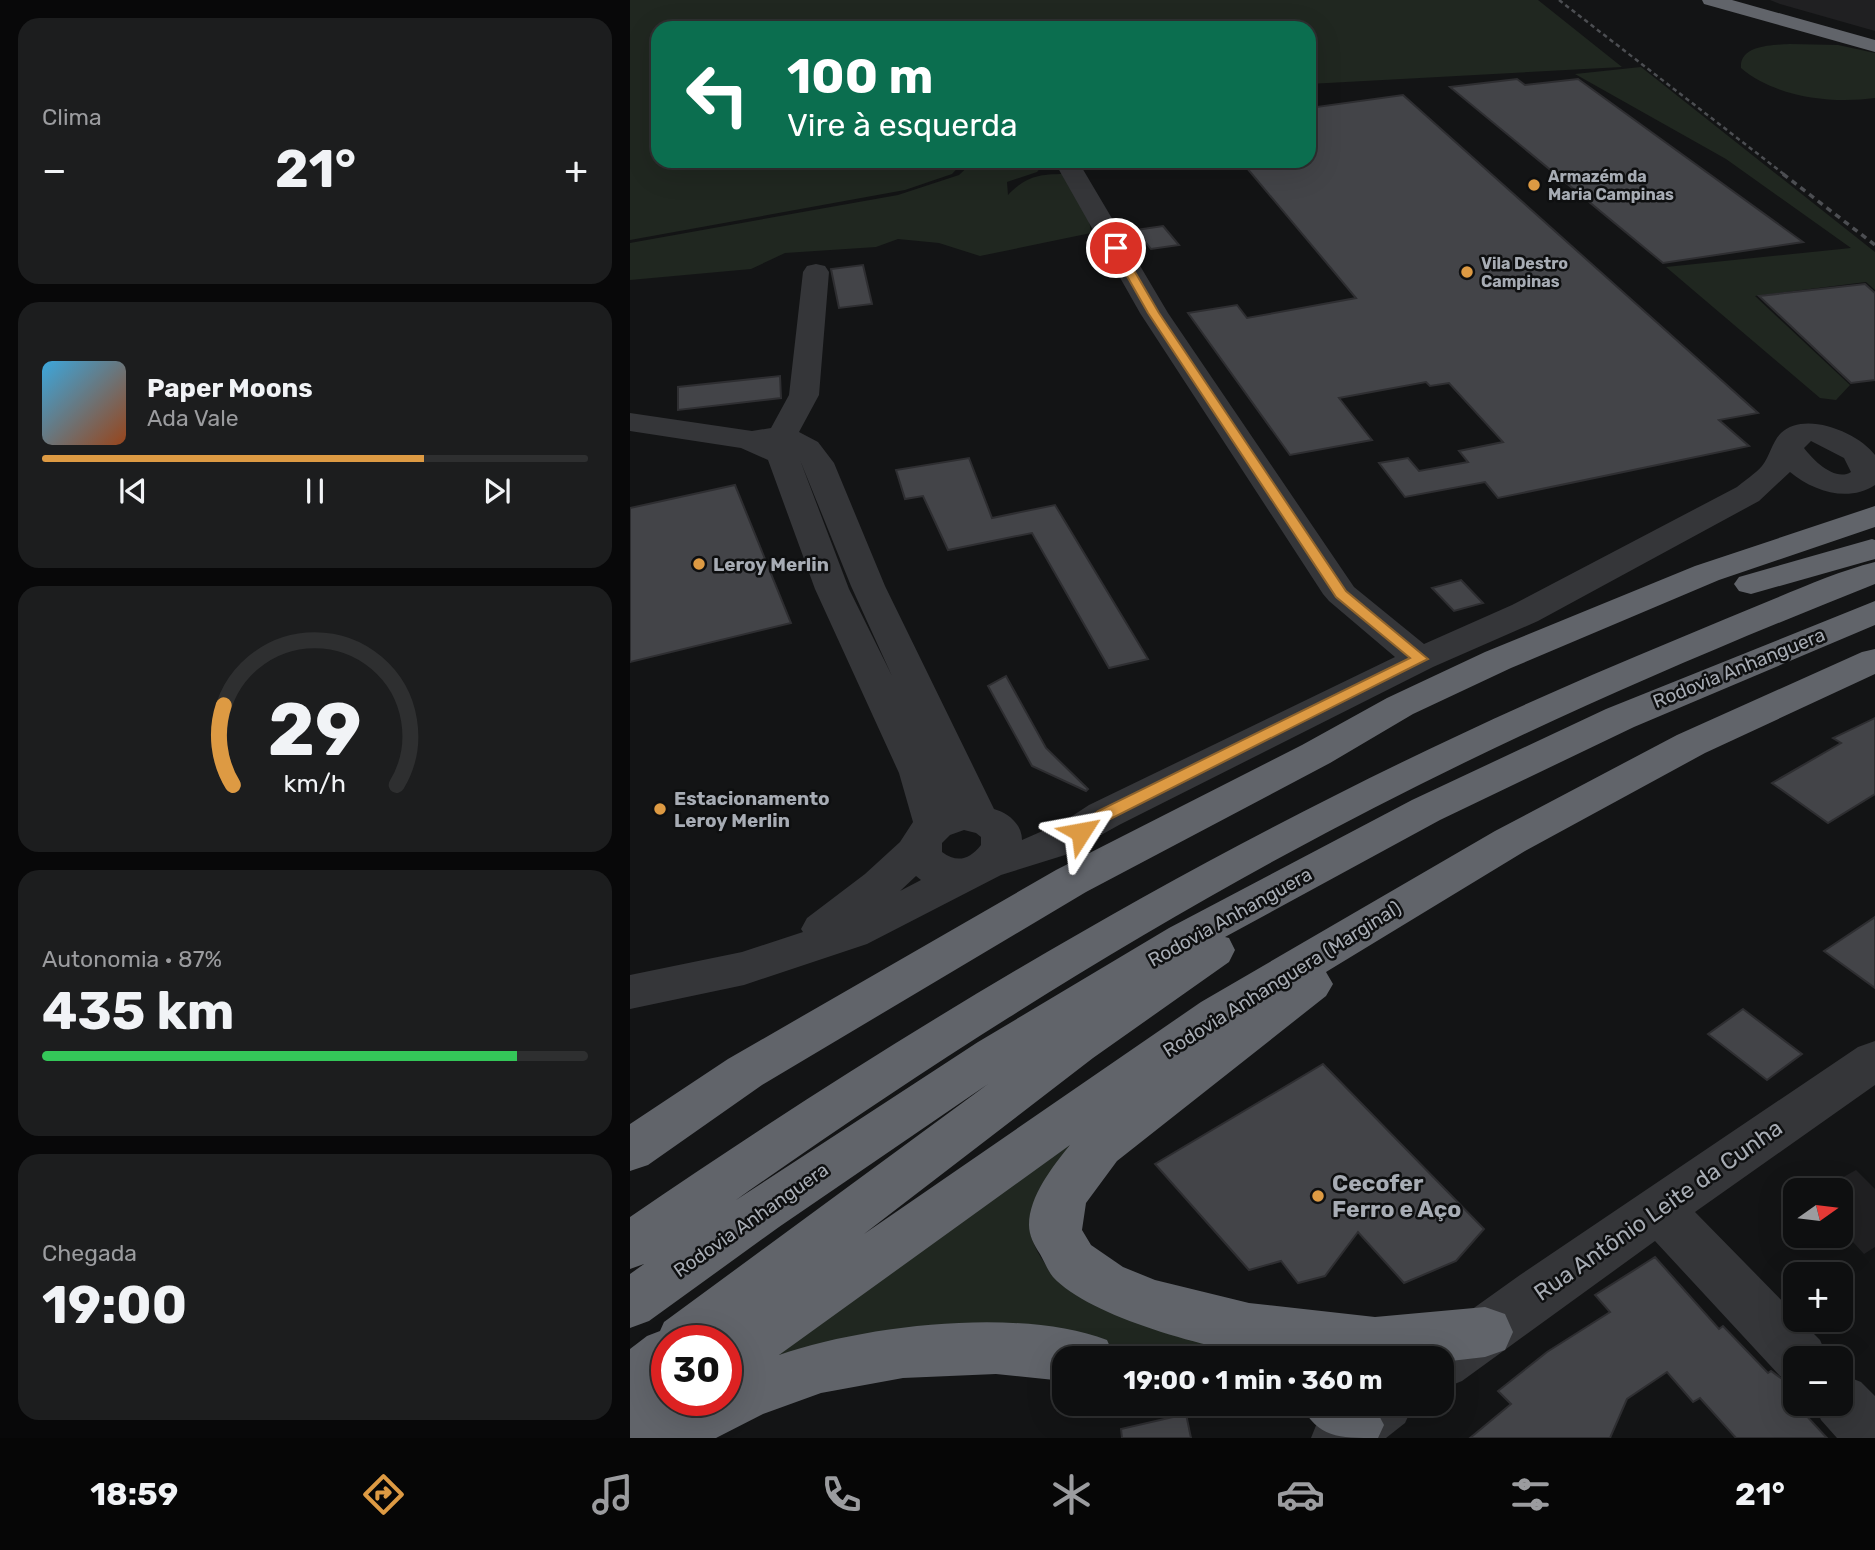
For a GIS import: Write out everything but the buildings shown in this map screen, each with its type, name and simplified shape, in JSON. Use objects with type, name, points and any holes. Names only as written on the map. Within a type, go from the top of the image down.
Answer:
[{"type":"highway","points":[[1711,0],[1875,46]]},
{"type":"highway","points":[[1740,0],[1875,37]]},
{"type":"highway","points":[[630,1150],[745,1072],[1071,881],[1316,754],[1401,706],[1498,660],[1707,573],[1875,516]]},
{"type":"highway","points":[[1316,754],[1609,634],[1710,597],[1875,548]]},
{"type":"highway","name":"Rodovia Anhanguera","points":[[630,1246],[724,1179],[972,1017],[1155,909],[1294,832],[1503,731],[1658,662],[1875,572]]},
{"type":"highway","name":"Rodovia Anhanguera","points":[[630,1304],[761,1211],[1007,1048],[1185,939],[1426,810],[1620,718],[1875,612]]},
{"type":"highway","name":"Rodovia Anhanguera (Marginal)","points":[[742,1350],[1217,1015],[1465,866],[1691,744],[1875,660]]},
{"type":"highway","points":[[704,1325],[1076,1045],[1267,913],[1426,810]]},
{"type":"highway","points":[[1465,866],[1099,1146],[1072,1181],[1059,1208],[1056,1233],[1065,1253],[1097,1282],[1152,1305],[1255,1329],[1376,1342],[1485,1332]]},
{"type":"highway","points":[[660,1438],[743,1394],[838,1361],[902,1351],[999,1349],[1052,1354]]},
{"type":"highway","points":[[630,1382],[651,1366]]},
{"type":"highway","points":[[630,1431],[651,1416]]},
{"type":"street","points":[[1070,168],[1154,313],[1341,594],[1420,659]]},
{"type":"street","points":[[766,441],[804,395],[816,272]]},
{"type":"street","points":[[630,422],[808,448],[818,463],[868,586],[984,846]]},
{"type":"street","points":[[800,949],[880,886],[927,836],[956,818],[984,846],[1038,852],[1081,832],[1104,815],[1420,659],[1525,614],[1748,494],[1775,471],[1790,441],[1796,435],[1811,432],[1841,440],[1867,469],[1868,475],[1861,489]]},
{"type":"street","points":[[766,441],[782,455],[832,589],[919,773],[927,836],[921,858],[928,866],[954,874],[984,846]]},
{"type":"street","points":[[1788,448],[1805,470],[1861,489]]},
{"type":"street","points":[[1748,494],[1861,489]]},
{"type":"street","points":[[630,992],[744,968],[851,933],[902,909],[984,846]]},
{"type":"street","name":"Rua Antônio Leite da Cunha","points":[[1454,1354],[1657,1209],[1875,1060]]},
{"type":"street","points":[[630,1133],[745,1072]]},
{"type":"street","points":[[1657,1209],[1788,1346]]},
{"type":"street","points":[[1853,1414],[1875,1437]]},
{"type":"shaded area","points":[[630,0],[1538,0],[1622,67],[1316,84],[1316,21],[651,21],[651,168],[958,168],[952,174],[905,190],[630,240]]},
{"type":"shaded area","points":[[1770,0],[1875,0],[1875,31],[1780,4]]},
{"type":"shaded area","points":[[1838,45],[1875,53],[1875,98],[1840,100],[1804,96],[1770,86],[1741,68],[1742,60],[1751,51],[1766,46]]},
{"type":"shaded area","points":[[1641,67],[1875,252],[1875,290],[1866,282],[1755,296],[1850,385],[1836,400],[1820,398],[1666,267],[1851,248],[1726,159],[1575,74]]},
{"type":"shaded area","points":[[966,168],[1040,168],[1037,172],[1007,182],[1008,195],[1022,183],[1035,177],[1068,174],[1088,212],[1091,233],[980,256],[939,243],[898,239],[876,247],[785,253],[751,269],[630,280],[630,243],[898,195],[959,175]]},
{"type":"shaded area","points":[[1072,1143],[1046,1179],[1031,1211],[1030,1227],[1034,1243],[1043,1261],[1059,1281],[1243,1337],[1242,1346],[1107,1346],[1030,1336],[780,1360],[773,1349]]},
{"type":"shaded area","points":[[1856,1170],[1875,1189],[1875,1247],[1864,1254],[1853,1242],[1853,1178],[1842,1178]]},
{"type":"railway","points":[[1559,0],[1785,175]]},
{"type":"railway","points":[[1783,174],[1875,245]]},
{"type":"place","name":"Armazém da Maria Campinas","points":[[1534,185]]},
{"type":"place","name":"Vila Destro Campinas","points":[[1467,272]]},
{"type":"place","name":"Leroy Merlin","points":[[699,564]]},
{"type":"place","name":"Estacionamento Leroy Merlin","points":[[660,809]]},
{"type":"place","name":"Cecofer Ferro e Aço","points":[[1318,1196]]},
{"type":"route","points":[[1081,832],[1104,815],[1420,659],[1341,594],[1154,313],[1116,248]]}]
